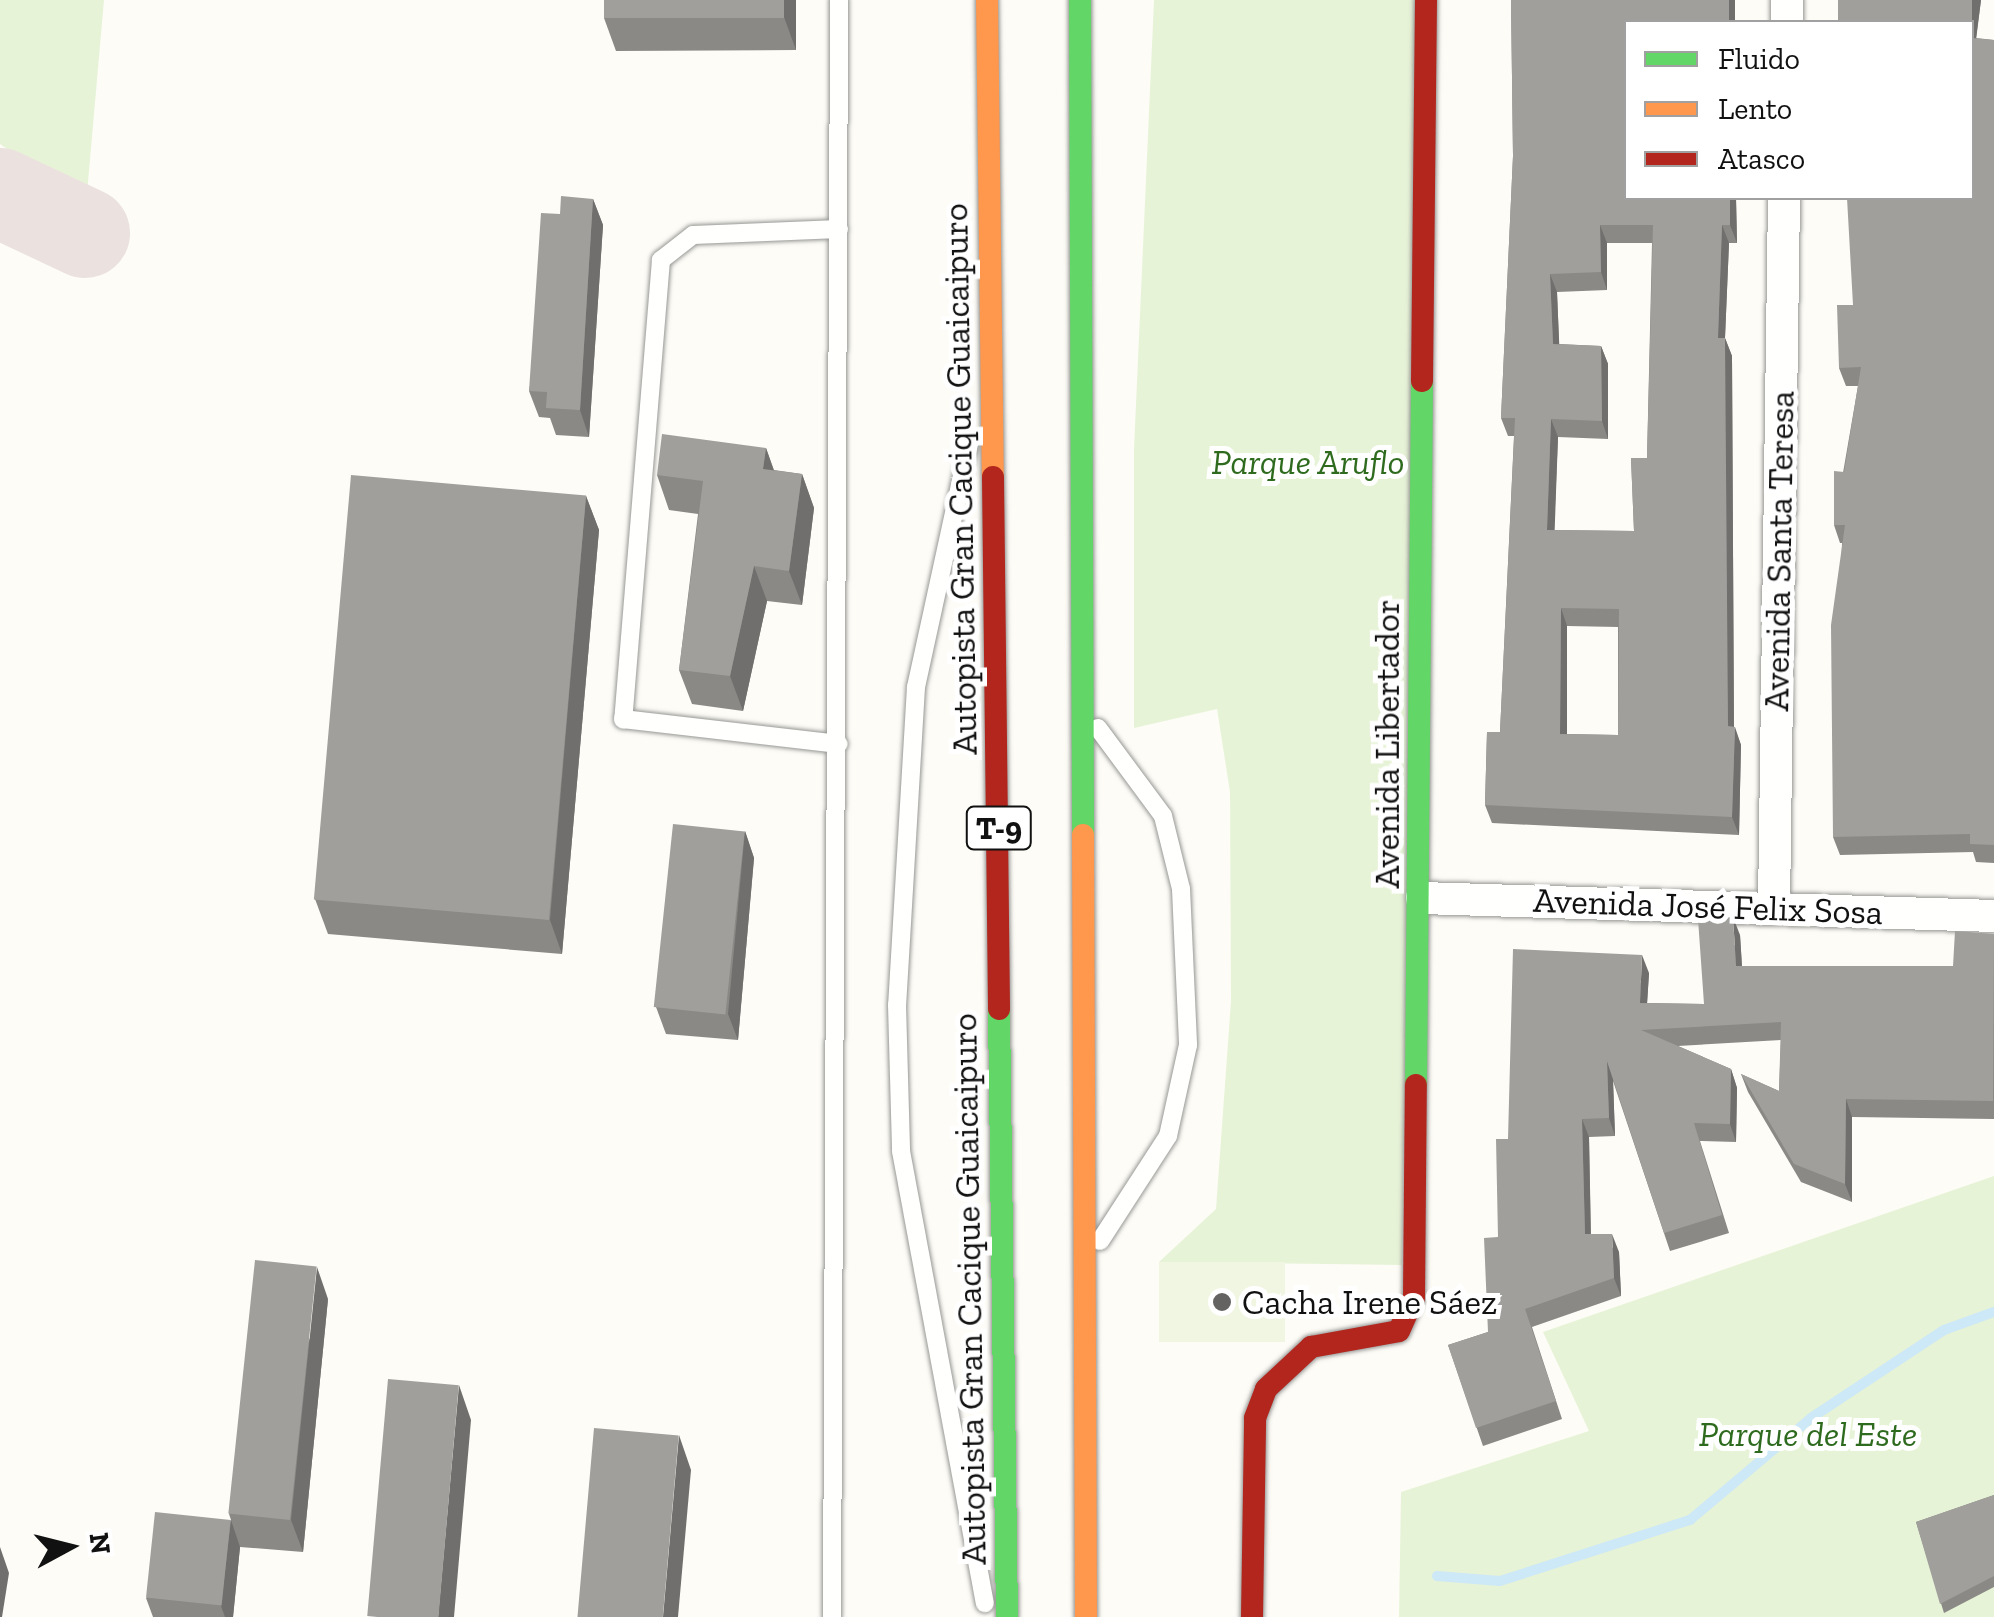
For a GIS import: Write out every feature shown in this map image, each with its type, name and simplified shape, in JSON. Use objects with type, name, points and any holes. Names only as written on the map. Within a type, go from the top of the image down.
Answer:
[{"type":"main road","name":"Autopista Gran Cacique Guaicaipuro","points":[[987,0],[994,306],[1006,1617]]},
{"type":"main road","name":"T-9","points":[[1080,0],[1081,1271],[1086,1617]]},
{"type":"main road","points":[[1082,158],[1106,0]]},
{"type":"main road","name":"Avenida Libertador","points":[[1252,1617],[1255,1418],[1266,1390],[1293,1356],[1379,1338],[1410,1318],[1422,898],[1426,0]]},
{"type":"street","name":"Avenida Santa Teresa","points":[[1774,905],[1784,200]]},
{"type":"street","name":"Avenida José Felix Sosa","points":[[1422,898],[1774,905],[1994,916]]},
{"type":"lane","points":[[832,1617],[840,0]]},
{"type":"lane","points":[[838,229],[692,235],[661,260],[623,719],[839,744]]},
{"type":"lane","points":[[988,1617],[901,1150],[896,1005],[916,687],[994,306]]},
{"type":"lane","points":[[1080,703],[1163,816],[1181,889],[1188,1045],[1168,1136],[1081,1271]]},
{"type":"green space","points":[[0,0],[104,0],[86,205],[0,144]]},
{"type":"green space","name":"Parque Aruflo","points":[[1154,0],[1422,0],[1402,1265],[1159,1262],[1216,1209],[1231,1001],[1230,792],[1217,709],[1134,728],[1134,449]]},
{"type":"green space","name":"Parque del Este","points":[[1994,1176],[1994,1617],[1399,1617],[1401,1492],[1589,1431],[1543,1332]]},
{"type":"green space","name":"Cacha Irene Sáez","points":[[1159,1262],[1285,1262],[1285,1342],[1159,1342]]},
{"type":"building","points":[[604,0],[784,0],[784,18],[604,18]]},
{"type":"building","points":[[1511,0],[1729,0],[1729,20],[1624,20],[1624,200],[1730,200],[1730,225],[1722,225],[1718,338],[1725,338],[1728,726],[1735,727],[1732,817],[1485,805],[1487,732],[1500,732],[1515,418],[1501,418],[1513,156]],"holes":[[[1600,225],[1653,225],[1647,458],[1631,458],[1634,531],[1547,530],[1551,419],[1602,421],[1601,346],[1553,344],[1550,274],[1601,272]],[[1561,608],[1619,609],[1618,735],[1560,734]]]},
{"type":"building","points":[[1838,0],[1972,0],[1972,20],[1838,20]]},
{"type":"building","points":[[1974,38],[1994,40],[1994,845],[1970,844],[1970,834],[1833,837],[1831,625],[1845,525],[1834,525],[1834,471],[1844,472],[1861,367],[1839,368],[1837,305],[1853,305],[1847,200],[1974,200]]},
{"type":"building","points":[[561,196],[593,199],[580,410],[546,408],[547,392],[529,391],[541,213],[560,214]]},
{"type":"building","points":[[662,434],[766,448],[763,469],[802,474],[789,571],[754,566],[730,676],[679,670],[703,481],[657,475]]},
{"type":"building","points":[[351,475],[586,496],[549,920],[314,899]]},
{"type":"building","points":[[673,824],[745,832],[725,1015],[654,1007]]},
{"type":"building","points":[[1733,917],[1736,966],[1953,966],[1955,931],[1994,934],[1993,1101],[1846,1099],[1845,1184],[1794,1164],[1741,1074],[1779,1091],[1781,1022],[1641,1030],[1731,1069],[1730,1124],[1694,1123],[1722,1215],[1664,1233],[1607,1061],[1609,1118],[1582,1119],[1585,1234],[1612,1234],[1614,1278],[1525,1309],[1556,1401],[1476,1428],[1448,1345],[1488,1332],[1484,1238],[1498,1237],[1496,1139],[1508,1139],[1513,949],[1642,955],[1640,1003],[1704,1004],[1698,919]]},
{"type":"building","points":[[255,1260],[317,1266],[290,1520],[228,1514]]},
{"type":"building","points":[[388,1379],[459,1385],[438,1617],[367,1616]]},
{"type":"building","points":[[594,1428],[679,1435],[663,1617],[577,1617]]},
{"type":"building","points":[[1994,1495],[1994,1576],[1940,1604],[1916,1522]]},
{"type":"building","points":[[155,1512],[231,1520],[222,1605],[146,1598]]},
{"type":"waterway","points":[[1437,1576],[1500,1581],[1690,1520],[1811,1418],[1944,1330],[1994,1312]]},
{"type":"taxiway","points":[[0,193],[85,233]]},
{"type":"traffic: fast","points":[[1080,0],[1083,835]]},
{"type":"traffic: fast","points":[[1416,1085],[1422,381]]},
{"type":"traffic: fast","points":[[999,1009],[1007,1617]]},
{"type":"traffic: slow","points":[[987,0],[993,477]]},
{"type":"traffic: slow","points":[[1083,835],[1086,1617]]},
{"type":"traffic: jam","points":[[1422,381],[1426,0]]},
{"type":"traffic: jam","points":[[993,477],[999,1009]]},
{"type":"traffic: jam","points":[[1252,1617],[1255,1418],[1266,1389],[1311,1347],[1399,1331],[1414,1297],[1416,1085]]},
{"type":"place","name":"Cacha Irene Sáez","points":[[1222,1302]]}]
